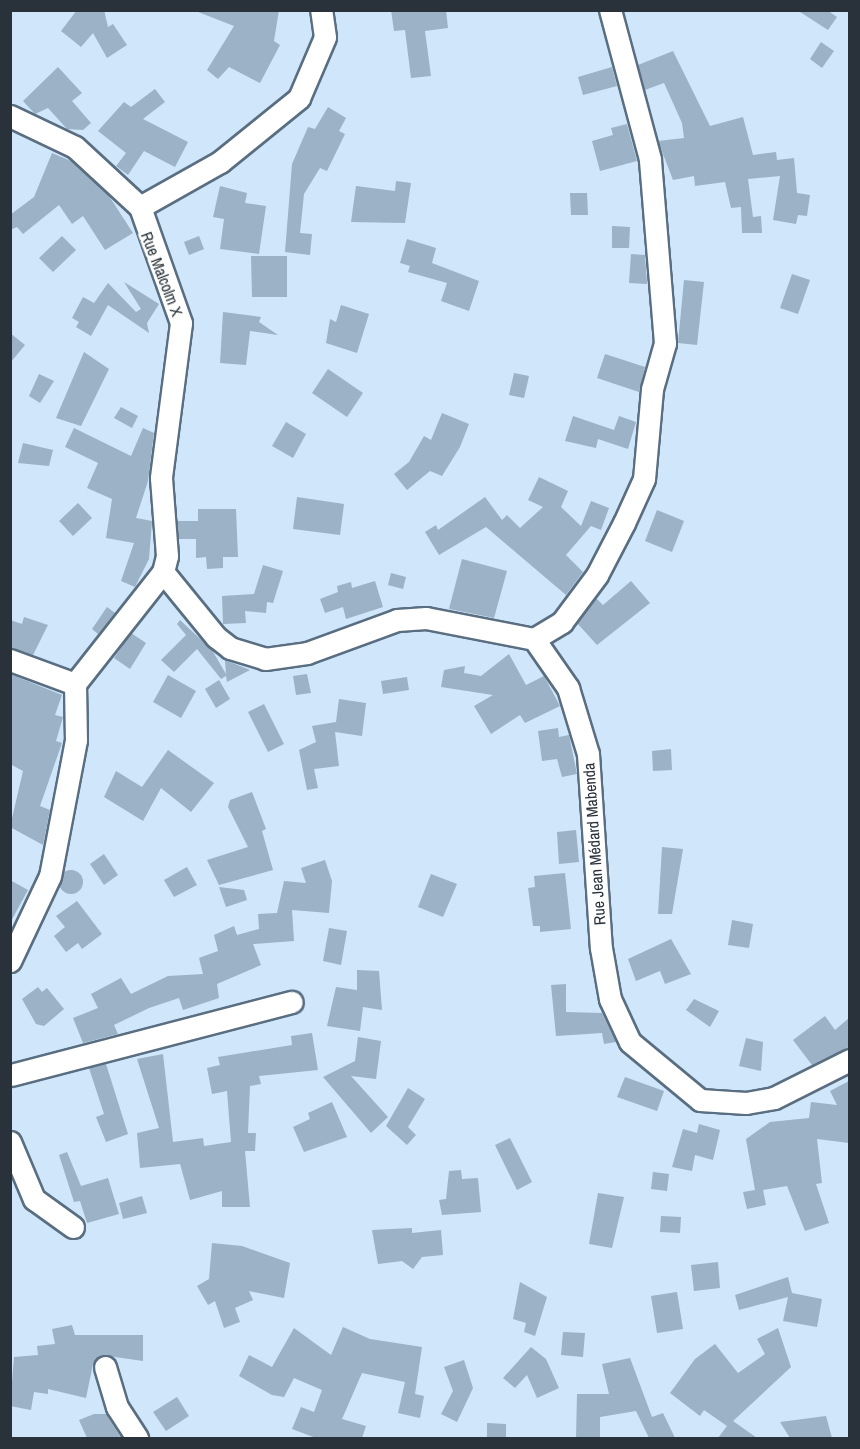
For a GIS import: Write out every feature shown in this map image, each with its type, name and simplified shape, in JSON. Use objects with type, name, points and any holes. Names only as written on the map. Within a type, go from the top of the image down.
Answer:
[{"type":"street","points":[[140,207],[220,162],[299,98],[325,37],[321,10]]},
{"type":"street","points":[[10,961],[50,876],[76,740],[75,684],[163,572],[216,637],[230,648],[265,659],[308,652],[397,620],[426,618],[534,639],[562,622],[597,575],[644,478],[652,389],[665,343],[650,159],[610,10]]},
{"type":"street","name":"Rue Malcolm X","points":[[10,116],[75,147],[140,207],[181,323],[161,478],[167,556],[163,572]]},
{"type":"street","name":"Rue Jean Médard Mabenda","points":[[534,639],[568,688],[588,754],[601,948],[610,999],[630,1042],[700,1100],[746,1103],[774,1098],[849,1060]]},
{"type":"street","points":[[10,660],[75,684]]},
{"type":"street","points":[[10,1083],[11,1075],[292,1002]]},
{"type":"street","points":[[10,1142],[34,1199],[73,1227]]},
{"type":"street","points":[[105,1367],[117,1407],[137,1438]]},
{"type":"building","points":[[77,10],[104,10],[108,27],[113,24],[127,45],[107,58],[93,33],[81,47],[61,31]]},
{"type":"building","points":[[193,10],[279,10],[274,41],[280,45],[260,83],[229,67],[218,79],[207,70],[234,26]]},
{"type":"building","points":[[391,10],[446,10],[448,28],[425,31],[431,76],[411,78],[405,30],[394,31]]},
{"type":"building","points":[[797,10],[827,10],[837,17],[828,30]]},
{"type":"building","points":[[821,42],[834,51],[822,68],[810,59]]},
{"type":"building","points":[[673,51],[710,126],[743,117],[753,155],[776,152],[777,160],[794,158],[797,193],[810,195],[807,216],[798,215],[796,224],[773,220],[780,176],[748,179],[753,217],[761,216],[762,233],[742,233],[741,207],[731,208],[725,182],[695,186],[694,176],[673,180],[658,141],[684,138],[682,123],[664,83],[645,90],[638,65]]},
{"type":"building","points":[[58,67],[82,93],[72,101],[91,123],[83,130],[67,129],[48,108],[35,114],[23,101]]},
{"type":"building","points":[[612,67],[617,86],[583,95],[578,77]]},
{"type":"building","points":[[155,89],[165,102],[143,119],[188,142],[175,167],[144,151],[128,175],[116,166],[126,153],[98,131],[124,102],[131,107]]},
{"type":"building","points":[[328,107],[346,118],[339,131],[345,134],[327,171],[320,168],[304,194],[300,233],[312,234],[310,255],[285,252],[292,164],[308,127],[315,129]]},
{"type":"building","points":[[627,124],[637,161],[600,171],[592,141],[613,135],[611,128]]},
{"type":"building","points":[[52,153],[71,161],[109,196],[133,233],[105,250],[83,216],[72,224],[59,205],[23,234],[17,227],[10,230],[10,215],[34,197]]},
{"type":"building","points":[[396,181],[411,183],[405,223],[351,222],[356,186],[395,191]]},
{"type":"building","points":[[220,186],[247,193],[245,203],[266,206],[259,254],[220,249],[224,219],[213,217]]},
{"type":"building","points":[[570,193],[587,193],[588,215],[571,215]]},
{"type":"building","points":[[612,226],[630,227],[629,248],[612,248]]},
{"type":"building","points":[[62,236],[76,250],[53,272],[39,258]]},
{"type":"building","points":[[199,236],[204,249],[189,255],[184,242]]},
{"type":"building","points":[[407,239],[436,248],[432,263],[479,281],[469,311],[441,301],[447,283],[408,272],[410,266],[400,263]]},
{"type":"building","points":[[631,254],[645,255],[647,284],[629,283]]},
{"type":"building","points":[[251,256],[287,256],[287,297],[252,297]]},
{"type":"building","points":[[792,274],[810,280],[798,314],[780,308]]},
{"type":"building","points":[[684,280],[704,282],[697,345],[678,343]]},
{"type":"building","points":[[124,282],[159,304],[147,323],[149,333],[108,305],[91,336],[76,327],[79,322],[72,318],[83,297],[94,303],[108,283],[136,312],[141,309]]},
{"type":"building","points":[[341,305],[369,314],[357,353],[326,343],[330,319],[336,322]]},
{"type":"building","points":[[223,312],[261,317],[259,322],[278,335],[250,331],[246,365],[220,363]]},
{"type":"building","points":[[10,333],[25,345],[10,363]]},
{"type":"building","points":[[84,352],[109,369],[81,426],[56,418]]},
{"type":"building","points":[[605,354],[645,367],[639,392],[597,378]]},
{"type":"building","points":[[328,369],[363,393],[347,417],[312,393]]},
{"type":"building","points":[[514,373],[529,376],[524,398],[509,395]]},
{"type":"building","points":[[39,374],[54,381],[40,403],[29,396]]},
{"type":"building","points":[[121,407],[138,416],[132,428],[114,418]]},
{"type":"building","points":[[442,413],[469,424],[460,447],[442,476],[430,471],[407,490],[394,474],[409,462],[424,436],[431,440]]},
{"type":"building","points":[[573,416],[614,430],[619,416],[636,422],[628,449],[598,439],[596,448],[565,441]]},
{"type":"building","points":[[286,422],[306,434],[293,458],[272,446]]},
{"type":"building","points":[[74,428],[131,456],[143,428],[154,433],[148,481],[136,518],[152,521],[149,559],[135,587],[121,581],[134,543],[106,538],[112,499],[87,488],[98,463],[65,447]]},
{"type":"building","points":[[23,443],[53,450],[49,466],[18,463]]},
{"type":"building","points":[[539,477],[568,491],[561,507],[581,526],[591,501],[609,508],[601,530],[591,526],[566,555],[583,572],[566,595],[486,527],[439,555],[425,532],[436,525],[438,530],[485,497],[502,520],[507,515],[520,528],[543,507],[528,500]]},
{"type":"building","points":[[297,497],[344,504],[340,535],[293,529]]},
{"type":"building","points":[[78,503],[92,518],[73,536],[59,521]]},
{"type":"building","points":[[198,509],[236,509],[238,557],[223,557],[223,568],[207,569],[206,557],[196,558],[196,539],[178,539],[177,521],[198,521]]},
{"type":"building","points":[[657,510],[684,521],[672,552],[645,541]]},
{"type":"building","points":[[462,559],[507,571],[494,618],[449,609]]},
{"type":"building","points":[[263,565],[283,571],[273,603],[267,602],[266,613],[245,611],[246,623],[223,624],[222,596],[254,594]]},
{"type":"building","points":[[391,573],[406,577],[403,589],[388,585]]},
{"type":"building","points":[[375,581],[383,607],[346,619],[343,607],[325,613],[320,599],[338,592],[337,586],[351,582],[352,588]]},
{"type":"building","points":[[631,581],[650,603],[597,645],[577,623],[596,598],[603,605]]},
{"type":"building","points":[[107,607],[115,613],[98,634],[92,629]]},
{"type":"building","points":[[24,617],[48,625],[33,655],[10,648],[10,620],[22,624]]},
{"type":"building","points":[[180,620],[212,650],[226,674],[225,660],[250,670],[227,682],[226,676],[221,679],[197,649],[174,672],[161,660],[186,635],[177,624]]},
{"type":"building","points":[[131,633],[146,643],[130,669],[114,658]]},
{"type":"building","points":[[509,654],[526,685],[544,676],[560,706],[525,723],[520,715],[491,734],[474,706],[493,695],[441,687],[444,670],[465,666],[464,673],[481,676]]},
{"type":"building","points":[[10,674],[62,695],[55,715],[63,717],[56,741],[62,743],[40,806],[50,810],[43,845],[10,827],[23,771],[10,764]]},
{"type":"building","points":[[307,674],[311,693],[296,695],[293,676]]},
{"type":"building","points":[[168,675],[196,691],[181,718],[153,702]]},
{"type":"building","points":[[407,677],[409,690],[383,694],[381,681]]},
{"type":"building","points":[[219,680],[230,699],[216,708],[205,689]]},
{"type":"building","points":[[339,699],[366,703],[362,736],[335,732],[339,766],[314,769],[318,788],[307,790],[299,750],[316,742],[312,726],[336,722]]},
{"type":"building","points":[[264,704],[284,744],[268,752],[248,712]]},
{"type":"building","points":[[558,728],[559,737],[569,735],[577,774],[562,777],[557,759],[542,761],[538,731]]},
{"type":"building","points":[[671,749],[672,770],[653,771],[652,751]]},
{"type":"building","points":[[168,750],[214,783],[191,812],[161,788],[143,821],[104,797],[116,771],[142,787]]},
{"type":"building","points":[[252,792],[266,829],[262,831],[273,870],[219,885],[207,860],[248,847],[228,807],[230,800]]},
{"type":"building","points":[[576,830],[579,862],[559,864],[557,832]]},
{"type":"building","points":[[662,847],[683,849],[672,914],[658,914]]},
{"type":"building","points":[[104,854],[118,875],[104,885],[90,864]]},
{"type":"building","points":[[325,860],[332,881],[329,913],[292,910],[294,941],[253,944],[261,965],[217,984],[219,998],[183,1010],[179,998],[149,1008],[114,1025],[118,1034],[83,1043],[73,1018],[98,1008],[91,994],[121,978],[131,994],[168,976],[203,974],[199,958],[218,951],[214,935],[234,926],[237,935],[259,929],[258,914],[277,913],[284,881],[306,883],[301,868]]},
{"type":"building","points":[[187,867],[197,885],[174,897],[164,880]]},
{"type":"building","points":[[71,870],[79,874],[83,882],[79,890],[71,894],[63,890],[59,882],[63,874]]},
{"type":"building","points":[[565,873],[571,929],[540,932],[540,926],[533,926],[528,888],[535,887],[534,876]]},
{"type":"building","points":[[431,874],[457,884],[443,917],[418,907]]},
{"type":"building","points":[[10,880],[28,890],[10,923]]},
{"type":"building","points":[[219,887],[244,890],[247,900],[226,907]]},
{"type":"building","points":[[77,901],[102,934],[82,949],[78,943],[66,952],[54,936],[65,927],[56,916]]},
{"type":"building","points":[[732,920],[753,924],[749,948],[728,945]]},
{"type":"building","points":[[329,928],[347,931],[341,965],[323,961]]},
{"type":"building","points":[[671,939],[691,974],[665,984],[660,971],[636,981],[628,959]]},
{"type":"building","points":[[357,970],[379,971],[382,1010],[363,1007],[360,1031],[327,1026],[336,987],[357,990]]},
{"type":"building","points":[[566,984],[566,1012],[602,1013],[616,1042],[604,1044],[602,1033],[556,1036],[551,985]]},
{"type":"building","points":[[38,987],[42,992],[47,988],[64,1009],[44,1026],[36,1024],[22,999]]},
{"type":"building","points":[[694,999],[719,1011],[710,1027],[686,1010]]},
{"type":"building","points":[[825,1016],[835,1030],[849,1018],[849,1047],[812,1065],[793,1040]]},
{"type":"building","points":[[312,1033],[318,1070],[259,1076],[261,1084],[250,1086],[248,1133],[256,1133],[255,1151],[245,1151],[250,1207],[222,1207],[222,1191],[190,1200],[180,1164],[140,1168],[137,1133],[159,1128],[137,1059],[163,1054],[173,1142],[203,1138],[204,1146],[231,1142],[227,1091],[212,1094],[207,1068],[220,1065],[218,1057],[292,1045],[291,1036]]},
{"type":"building","points":[[358,1037],[381,1041],[376,1079],[351,1076],[388,1117],[371,1133],[323,1077],[355,1061]]},
{"type":"building","points":[[746,1038],[763,1042],[761,1071],[739,1066]]},
{"type":"building","points":[[106,1064],[128,1134],[106,1142],[96,1117],[104,1114],[89,1068]]},
{"type":"building","points":[[625,1077],[664,1091],[657,1111],[617,1097]]},
{"type":"building","points":[[849,1081],[849,1143],[817,1139],[822,1183],[816,1184],[829,1223],[805,1231],[787,1186],[763,1190],[766,1205],[747,1209],[743,1192],[755,1190],[746,1139],[770,1122],[809,1118],[811,1102],[837,1105],[830,1091]]},
{"type":"building","points":[[408,1088],[425,1099],[408,1127],[416,1135],[407,1145],[386,1126]]},
{"type":"building","points":[[332,1102],[347,1137],[304,1152],[293,1127],[310,1119],[308,1113]]},
{"type":"building","points":[[699,1124],[720,1130],[713,1160],[695,1155],[692,1171],[672,1167],[683,1129],[697,1133]]},
{"type":"building","points":[[510,1138],[532,1182],[517,1190],[495,1145]]},
{"type":"building","points":[[67,1152],[81,1186],[108,1178],[119,1214],[87,1223],[80,1201],[74,1202],[59,1155]]},
{"type":"building","points":[[461,1170],[462,1179],[478,1178],[481,1212],[442,1215],[439,1200],[446,1199],[449,1171]]},
{"type":"building","points":[[653,1172],[669,1174],[667,1191],[651,1189]]},
{"type":"building","points":[[598,1193],[624,1197],[612,1248],[589,1244]]},
{"type":"building","points":[[142,1196],[147,1213],[123,1219],[119,1203]]},
{"type":"building","points":[[661,1216],[681,1217],[680,1233],[660,1232]]},
{"type":"building","points":[[412,1228],[412,1233],[441,1230],[443,1255],[422,1257],[413,1269],[402,1261],[378,1264],[372,1230]]},
{"type":"building","points":[[212,1243],[242,1246],[290,1263],[284,1298],[249,1291],[253,1300],[235,1308],[240,1322],[224,1328],[215,1301],[208,1305],[197,1286],[209,1279]]},
{"type":"building","points":[[718,1262],[720,1288],[694,1291],[691,1265]]},
{"type":"building","points":[[788,1277],[792,1293],[822,1299],[817,1327],[783,1321],[788,1297],[739,1310],[735,1295]]},
{"type":"building","points":[[520,1282],[547,1297],[535,1336],[524,1332],[526,1323],[513,1319]]},
{"type":"building","points":[[677,1292],[683,1329],[657,1333],[651,1296]]},
{"type":"building","points":[[72,1325],[75,1335],[143,1335],[143,1361],[101,1355],[93,1364],[86,1398],[48,1389],[48,1394],[34,1392],[31,1410],[10,1406],[14,1357],[38,1355],[37,1346],[55,1344],[52,1329]]},
{"type":"building","points":[[343,1327],[370,1339],[422,1347],[415,1394],[424,1396],[420,1418],[398,1413],[405,1382],[362,1373],[342,1419],[366,1426],[362,1438],[316,1438],[292,1429],[301,1407],[314,1412],[322,1390],[294,1378],[284,1397],[272,1395],[239,1376],[249,1355],[272,1367],[294,1328],[331,1355]]},
{"type":"building","points":[[778,1328],[791,1367],[733,1421],[757,1438],[718,1438],[727,1426],[704,1410],[700,1416],[670,1393],[695,1359],[715,1344],[738,1373],[765,1354],[757,1339]]},
{"type":"building","points":[[563,1332],[585,1333],[583,1357],[561,1355]]},
{"type":"building","points":[[531,1347],[546,1359],[559,1388],[537,1398],[527,1375],[515,1388],[503,1378]]},
{"type":"building","points":[[630,1358],[652,1417],[663,1413],[675,1438],[649,1438],[636,1411],[600,1417],[600,1438],[576,1438],[577,1394],[609,1394],[602,1364]]},
{"type":"building","points":[[464,1360],[473,1388],[457,1422],[441,1414],[453,1391],[444,1367]]},
{"type":"building","points":[[177,1397],[189,1416],[166,1431],[153,1412]]},
{"type":"building","points":[[94,1414],[106,1414],[121,1438],[87,1438],[79,1420]]},
{"type":"building","points":[[826,1416],[832,1438],[790,1438],[780,1422]]},
{"type":"building","points":[[487,1423],[506,1424],[506,1438],[487,1438]]}]
